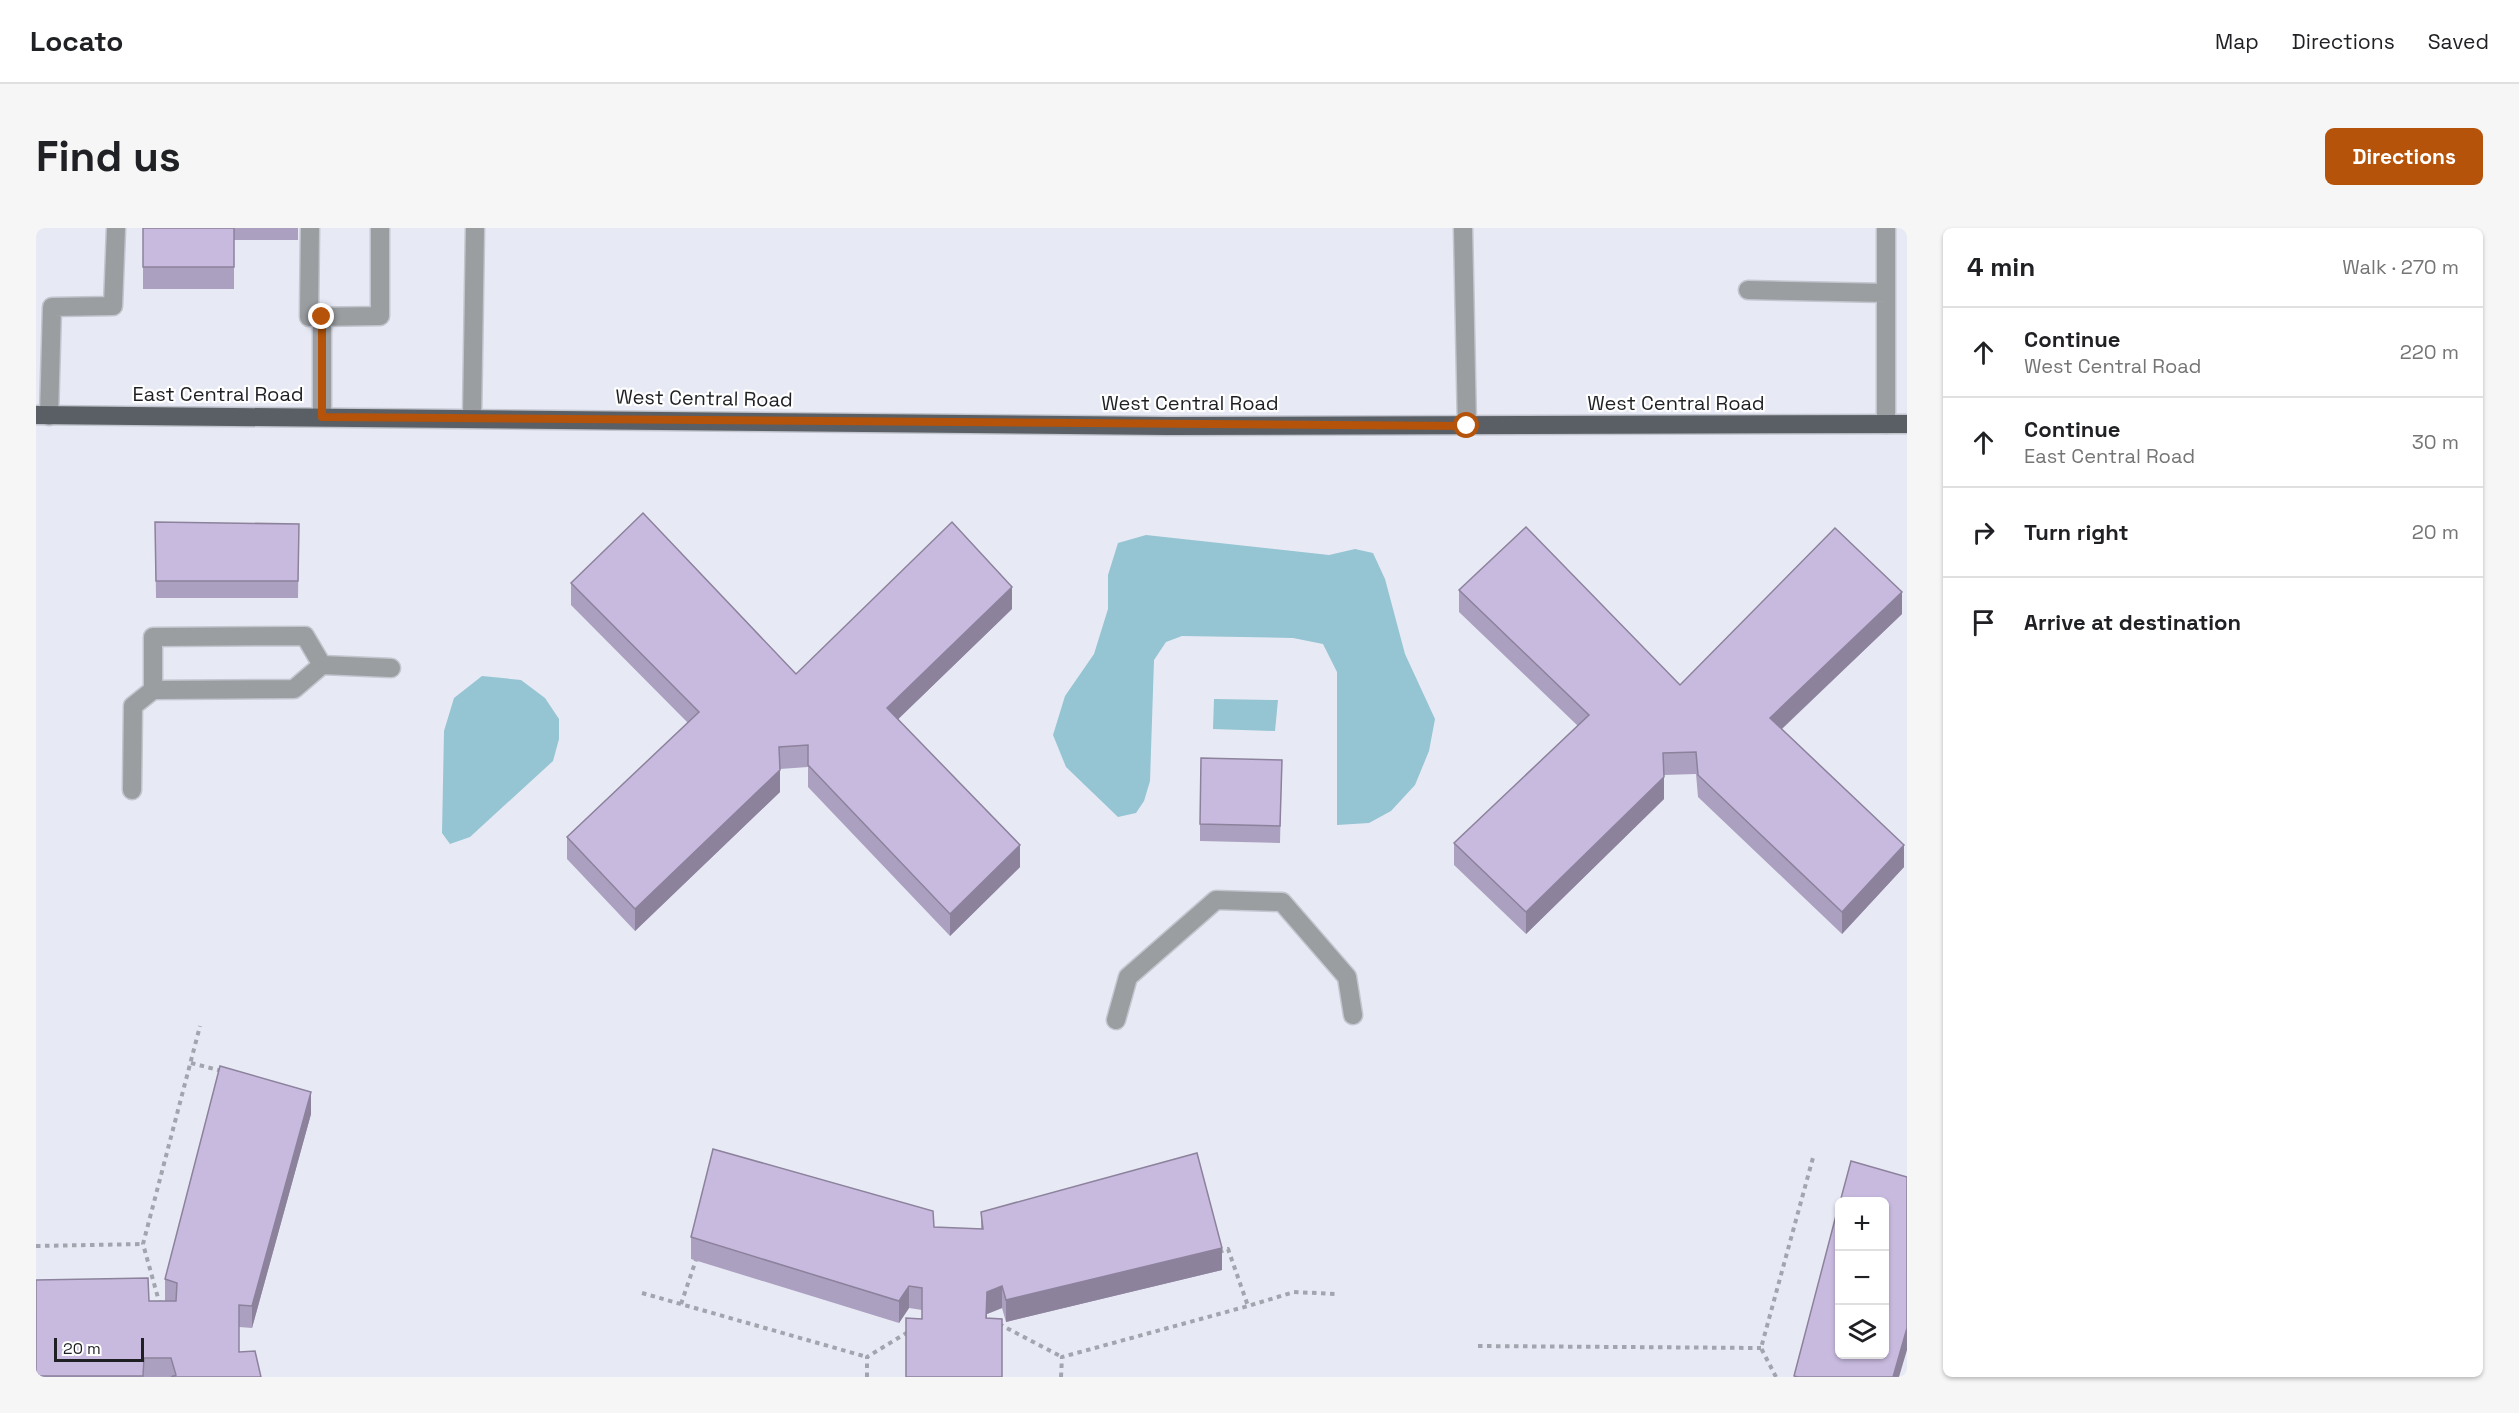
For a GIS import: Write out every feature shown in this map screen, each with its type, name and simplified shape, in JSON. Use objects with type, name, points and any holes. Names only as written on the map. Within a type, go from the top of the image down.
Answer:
[{"type":"main road","name":"East Central Road","points":[[43,416],[472,418]]},
{"type":"main road","name":"West Central Road","points":[[472,418],[1467,426],[1907,424]]},
{"type":"street","points":[[43,416],[52,307],[113,306],[116,228]]},
{"type":"street","points":[[310,228],[322,417]]},
{"type":"street","points":[[316,317],[380,316],[380,228]]},
{"type":"street","points":[[472,418],[475,228]]},
{"type":"street","points":[[1463,228],[1467,426]]},
{"type":"street","points":[[1886,228],[1886,424]]},
{"type":"street","points":[[1748,290],[1886,293]]},
{"type":"street","points":[[153,690],[153,637],[305,636],[322,665]]},
{"type":"street","points":[[132,790],[133,706],[153,690],[294,689],[322,665],[391,668]]},
{"type":"street","points":[[1116,1020],[1128,977],[1216,900],[1282,902],[1347,977],[1353,1015]]},
{"type":"path","points":[[162,1312],[143,1244],[200,1026]]},
{"type":"path","points":[[191,1063],[223,1072]]},
{"type":"path","points":[[1776,1377],[1761,1348],[1814,1154]]},
{"type":"path","points":[[36,1246],[143,1244]]},
{"type":"path","points":[[1217,1253],[1228,1249],[1248,1306]]},
{"type":"path","points":[[681,1304],[696,1260]]},
{"type":"path","points":[[997,1323],[1062,1357],[1294,1292],[1337,1294]]},
{"type":"path","points":[[642,1293],[867,1357],[913,1329]]},
{"type":"path","points":[[1478,1346],[1761,1348]]},
{"type":"path","points":[[867,1357],[867,1377]]},
{"type":"path","points":[[1061,1377],[1062,1357]]},
{"type":"water","points":[[1146,535],[1329,555],[1355,549],[1373,553],[1385,579],[1405,654],[1435,719],[1429,751],[1415,785],[1391,811],[1369,823],[1337,825],[1337,672],[1323,644],[1293,638],[1182,636],[1166,642],[1154,660],[1150,781],[1144,801],[1136,813],[1118,817],[1066,767],[1053,735],[1065,696],[1094,654],[1108,609],[1108,575],[1118,543]]},
{"type":"water","points":[[482,676],[521,680],[545,698],[559,719],[559,739],[553,761],[470,837],[450,844],[442,833],[444,731],[454,698]]},
{"type":"water","points":[[1214,699],[1278,700],[1275,731],[1213,729]]},
{"type":"building","points":[[143,228],[234,228],[234,267],[143,267]]},
{"type":"building","points":[[643,513],[796,674],[952,522],[1012,587],[887,708],[1020,845],[950,914],[808,765],[808,745],[779,747],[780,770],[635,909],[567,837],[699,712],[571,583]]},
{"type":"building","points":[[155,522],[299,524],[298,581],[156,581]]},
{"type":"building","points":[[1526,527],[1680,685],[1835,528],[1902,592],[1770,718],[1904,845],[1842,912],[1698,775],[1696,752],[1663,753],[1664,777],[1526,912],[1454,843],[1589,715],[1459,590]]},
{"type":"building","points":[[1201,758],[1282,760],[1280,826],[1200,824]]},
{"type":"building","points":[[220,1066],[311,1092],[252,1306],[239,1305],[239,1352],[255,1351],[261,1377],[171,1377],[176,1375],[171,1358],[144,1358],[143,1376],[36,1376],[36,1280],[148,1278],[149,1301],[176,1301],[177,1283],[165,1279]]},
{"type":"building","points":[[713,1149],[933,1211],[934,1227],[983,1229],[981,1212],[1197,1153],[1222,1248],[1006,1300],[1002,1286],[987,1292],[986,1318],[1002,1319],[1002,1377],[906,1377],[906,1318],[922,1319],[922,1288],[909,1286],[899,1301],[691,1237]]},
{"type":"building","points":[[1851,1161],[1907,1177],[1907,1328],[1893,1377],[1794,1376],[1835,1219],[1835,1359],[1889,1359],[1889,1197],[1841,1197]]},
{"type":"route","points":[[322,317],[322,417],[1168,426],[1467,426]]}]
